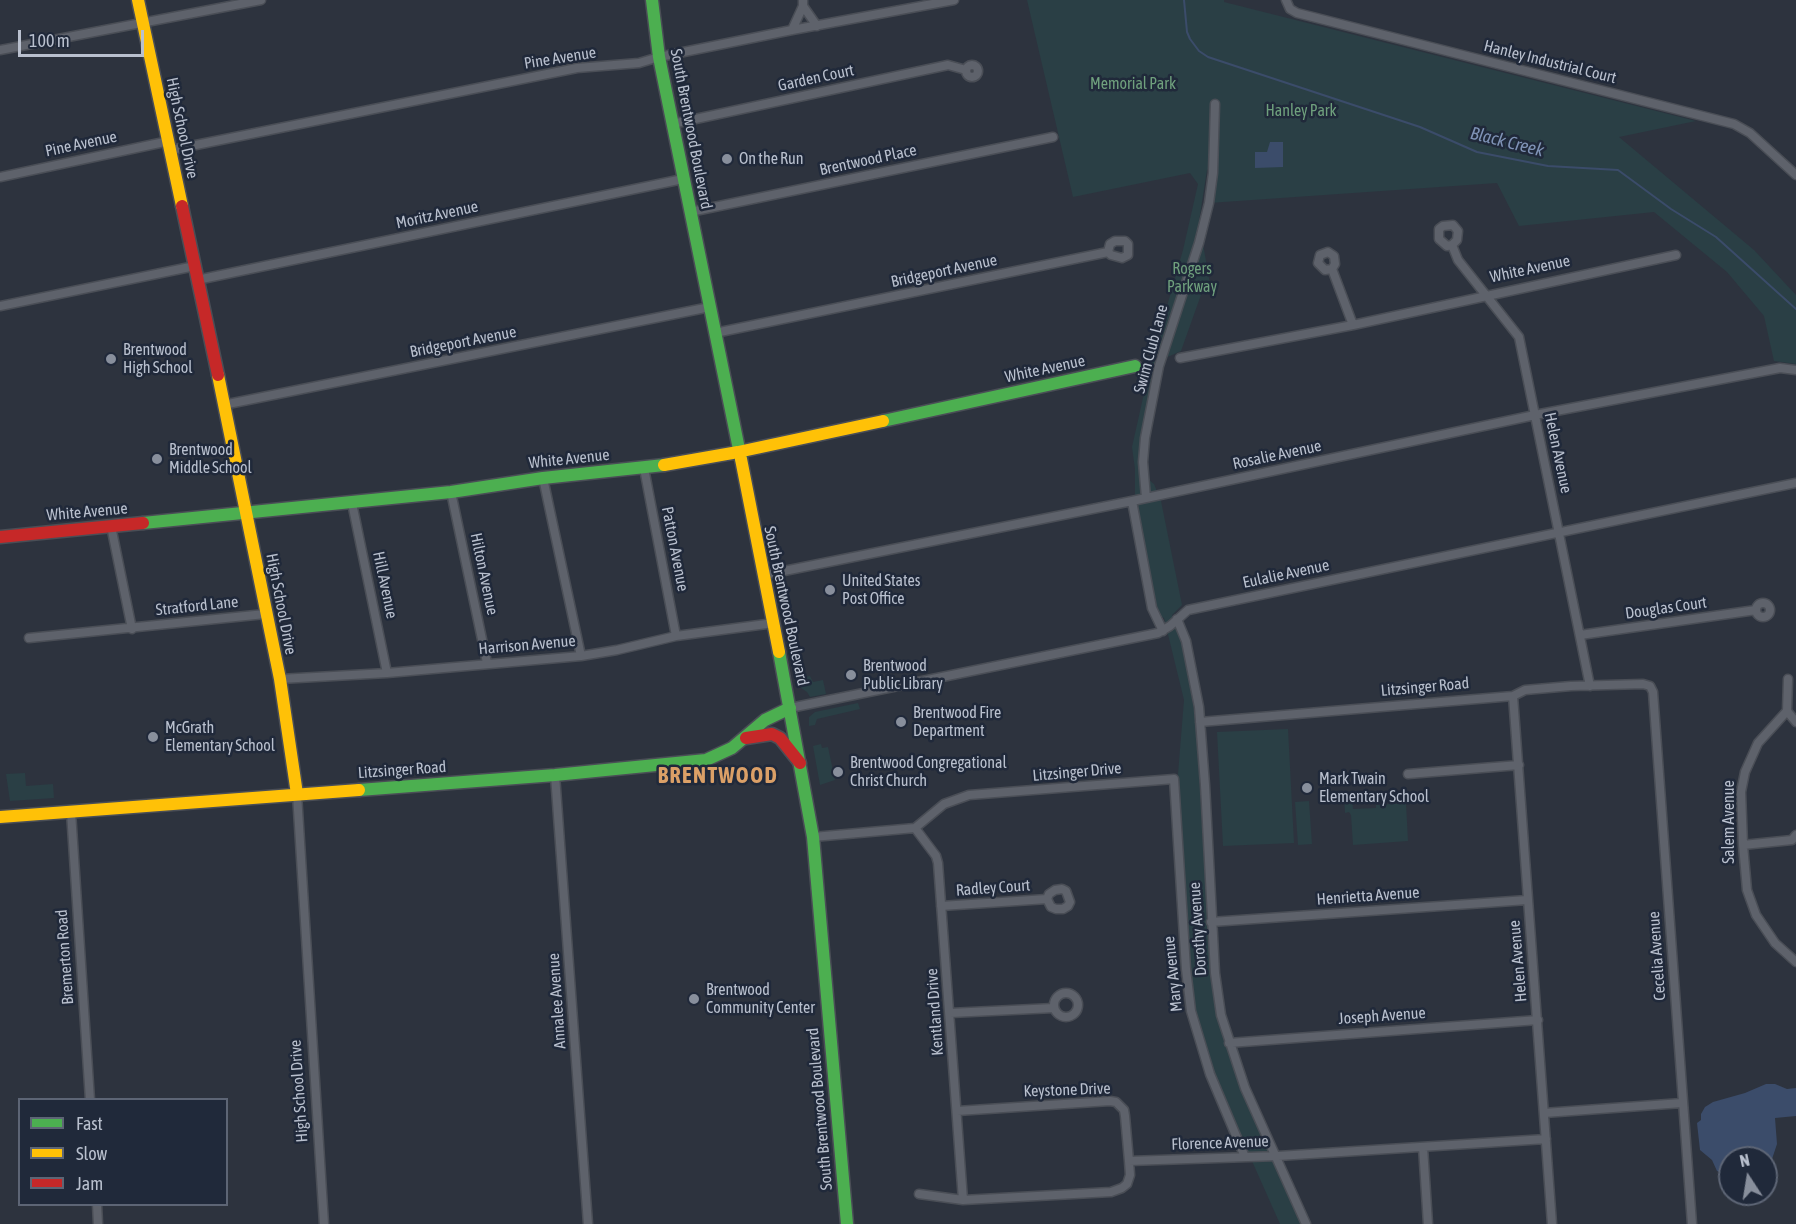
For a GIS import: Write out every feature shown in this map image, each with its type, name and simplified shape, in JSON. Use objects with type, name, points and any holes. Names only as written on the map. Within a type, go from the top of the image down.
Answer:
[{"type":"street","name":"High School Drive","points":[[138,0],[247,513],[280,680],[297,794],[324,1224]]},
{"type":"street","points":[[0,50],[261,0]]},
{"type":"street","name":"South Brentwood Boulevard","points":[[652,0],[659,57],[774,622],[813,837],[847,1224]]},
{"type":"street","name":"Pine Avenue","points":[[0,177],[577,68],[631,64],[915,4],[954,0]]},
{"type":"street","name":"Hanley Industrial Court","points":[[1286,0],[1290,9],[1298,13],[1734,124],[1750,133],[1796,175]]},
{"type":"street","points":[[803,3],[817,26]]},
{"type":"street","points":[[792,30],[803,3]]},
{"type":"street","name":"Garden Court","points":[[672,124],[948,65],[966,70]]},
{"type":"street","name":"Swim Club Lane","points":[[1146,498],[1143,462],[1145,438],[1159,366],[1199,243],[1209,203],[1213,173],[1215,104]]},
{"type":"street","name":"Brentwood Place","points":[[690,212],[1053,137]]},
{"type":"street","name":"Moritz Avenue","points":[[197,280],[683,179]]},
{"type":"street","name":"Helen Avenue","points":[[1452,245],[1458,260],[1519,337],[1590,686]]},
{"type":"street","name":"Bridgeport Avenue","points":[[715,333],[1108,252]]},
{"type":"street","name":"White Avenue","points":[[1179,358],[1353,325],[1676,255]]},
{"type":"street","points":[[0,306],[195,266]]},
{"type":"street","points":[[1332,269],[1353,325]]},
{"type":"street","name":"Bridgeport Avenue","points":[[223,405],[710,307]]},
{"type":"street","name":"White Avenue","points":[[0,537],[352,503],[451,492],[543,478],[644,468],[738,452],[1135,366]]},
{"type":"street","name":"Rosalie Avenue","points":[[764,574],[1132,501],[1535,415],[1780,368],[1796,370]]},
{"type":"street","name":"Patton Avenue","points":[[644,468],[676,636]]},
{"type":"street","points":[[543,478],[581,656]]},
{"type":"street","name":"Eulalie Avenue","points":[[790,708],[1163,631],[1188,609],[1796,483]]},
{"type":"street","name":"Hilton Avenue","points":[[451,492],[487,663]]},
{"type":"street","points":[[1132,501],[1152,608],[1163,631]]},
{"type":"street","name":"Hill Avenue","points":[[352,503],[387,673]]},
{"type":"street","points":[[111,526],[132,629]]},
{"type":"street","name":"Douglas Court","points":[[1580,635],[1756,610]]},
{"type":"street","name":"Stratford Lane","points":[[29,638],[266,614]]},
{"type":"street","name":"Dorothy Avenue","points":[[1177,619],[1186,641],[1200,722],[1211,922],[1218,996],[1229,1043],[1256,1113],[1278,1156],[1306,1224]]},
{"type":"street","name":"Harrison Avenue","points":[[280,680],[581,656],[676,636],[774,622]]},
{"type":"street","points":[[1788,679],[1787,711],[1796,722]]},
{"type":"street","name":"Litzsinger Road","points":[[1200,722],[1513,696],[1525,690],[1571,686],[1643,684],[1650,686]]},
{"type":"street","name":"Cecelia Avenue","points":[[1650,686],[1653,692],[1692,1224]]},
{"type":"street","name":"Helen Avenue","points":[[1513,696],[1552,1224]]},
{"type":"street","name":"Litzsinger Road","points":[[0,817],[555,775],[706,760],[725,752],[765,720],[790,708]]},
{"type":"street","name":"Salem Avenue","points":[[1787,711],[1764,734],[1748,762],[1741,792],[1747,891],[1756,915],[1775,943],[1796,962]]},
{"type":"street","points":[[745,738],[772,734],[780,738],[800,764]]},
{"type":"street","points":[[1408,774],[1519,765]]},
{"type":"street","name":"Annalee Avenue","points":[[555,775],[588,1224]]},
{"type":"street","name":"Litzsinger Drive","points":[[915,828],[944,804],[969,795],[1174,779]]},
{"type":"street","name":"Mary Avenue","points":[[1174,779],[1186,969],[1191,1011],[1206,1063],[1245,1157]]},
{"type":"street","name":"Bremerton Road","points":[[71,812],[90,1098]]},
{"type":"street","points":[[813,837],[905,831],[915,828]]},
{"type":"street","name":"Kentland Drive","points":[[915,828],[936,856],[963,1200]]},
{"type":"street","points":[[1743,844],[1795,839]]},
{"type":"street","name":"Radley Court","points":[[941,906],[1047,899]]},
{"type":"street","name":"Henrietta Avenue","points":[[1211,922],[1527,900]]},
{"type":"street","points":[[950,1013],[1054,1008]]},
{"type":"street","name":"Joseph Avenue","points":[[1229,1043],[1538,1020]]},
{"type":"street","name":"Keystone Drive","points":[[957,1111],[1116,1102],[1125,1116],[1130,1161]]},
{"type":"street","points":[[1544,1113],[1682,1103]]},
{"type":"street","name":"Florence Avenue","points":[[1130,1161],[1278,1156],[1546,1139]]},
{"type":"street","points":[[1423,1147],[1428,1224]]},
{"type":"street","points":[[918,1194],[963,1200],[1116,1191],[1127,1184],[1130,1175],[1130,1161]]},
{"type":"street","points":[[97,1206],[98,1224]]},
{"type":"green space","points":[[1027,0],[1224,0],[1224,2],[1696,121],[1619,137],[1754,250],[1796,295],[1796,364],[1774,361],[1764,316],[1727,272],[1654,212],[1519,226],[1497,183],[1209,203],[1212,168],[1207,170],[1199,221],[1210,284],[1202,292],[1181,351],[1163,359],[1148,437],[1146,464],[1148,479],[1154,484],[1161,501],[1182,605],[1172,615],[1184,650],[1196,722],[1211,979],[1216,1012],[1241,1086],[1303,1224],[1280,1224],[1215,1078],[1197,1019],[1191,987],[1178,774],[1184,700],[1164,618],[1158,615],[1155,608],[1135,494],[1132,447],[1151,362],[1183,250],[1198,184],[1190,173],[1073,197]]},
{"type":"green space","points":[[810,676],[813,682],[823,680],[826,694],[810,697],[801,688],[799,678]]},
{"type":"green space","points":[[858,703],[860,709],[817,719],[815,725],[809,726],[809,717],[815,712]]},
{"type":"green space","points":[[1288,729],[1294,843],[1223,846],[1217,732]]},
{"type":"green space","points":[[821,744],[822,748],[828,747],[835,780],[820,785],[813,746]]},
{"type":"green space","points":[[25,773],[26,786],[53,784],[54,798],[10,801],[6,774]]},
{"type":"green space","points":[[1344,796],[1352,796],[1353,809],[1406,803],[1408,841],[1353,845],[1351,815],[1349,812],[1345,813]]},
{"type":"green space","points":[[1309,801],[1312,844],[1298,845],[1295,802]]},
{"type":"water","points":[[1270,142],[1283,142],[1283,167],[1255,168],[1255,152],[1267,152]]},
{"type":"water","points":[[1766,1084],[1775,1084],[1787,1089],[1796,1088],[1796,1116],[1775,1118],[1776,1146],[1718,1146],[1718,1171],[1712,1160],[1700,1150],[1697,1123],[1701,1120],[1705,1107],[1713,1102]]},
{"type":"waterway","name":"Black Creek","points":[[1184,0],[1187,32],[1199,51],[1208,57],[1420,127],[1477,152],[1548,166],[1618,170],[1671,209],[1716,237],[1796,309]]},
{"type":"traffic: fast","points":[[652,0],[659,57],[741,459]]},
{"type":"traffic: fast","points":[[883,421],[1135,366]]},
{"type":"traffic: fast","points":[[143,523],[451,492],[543,478],[664,465]]},
{"type":"traffic: fast","points":[[779,652],[813,837],[847,1224]]},
{"type":"traffic: fast","points":[[359,790],[555,775],[706,760],[732,748],[765,720],[790,708]]},
{"type":"traffic: slow","points":[[138,0],[182,206]]},
{"type":"traffic: slow","points":[[218,375],[280,679],[297,794]]},
{"type":"traffic: slow","points":[[664,465],[738,452],[883,421]]},
{"type":"traffic: slow","points":[[741,459],[779,652]]},
{"type":"traffic: slow","points":[[0,817],[359,790]]},
{"type":"traffic: jam","points":[[182,206],[218,375]]},
{"type":"traffic: jam","points":[[0,537],[143,523]]},
{"type":"traffic: jam","points":[[746,738],[772,734],[780,738],[800,763]]},
{"type":"place","name":"On the Run","points":[[727,159]]},
{"type":"place","name":"Brentwood High School","points":[[111,359]]},
{"type":"place","name":"Brentwood Middle School","points":[[157,459]]},
{"type":"place","name":"United States Post Office","points":[[830,590]]},
{"type":"place","name":"Brentwood Public Library","points":[[851,675]]},
{"type":"place","name":"Brentwood Fire Department","points":[[901,722]]},
{"type":"place","name":"McGrath Elementary School","points":[[153,737]]},
{"type":"place","name":"Brentwood Congregational Christ Church","points":[[838,772]]},
{"type":"place","name":"Mark Twain Elementary School","points":[[1307,788]]},
{"type":"place","name":"Brentwood Community Center","points":[[694,999]]},
{"type":"district","name":"BRENTWOOD","points":[[718,776]]},
{"type":"park label","name":"Memorial Park","points":[[1133,84]]},
{"type":"park label","name":"Hanley Park","points":[[1301,111]]},
{"type":"park label","name":"Rogers Parkway","points":[[1192,278]]}]
